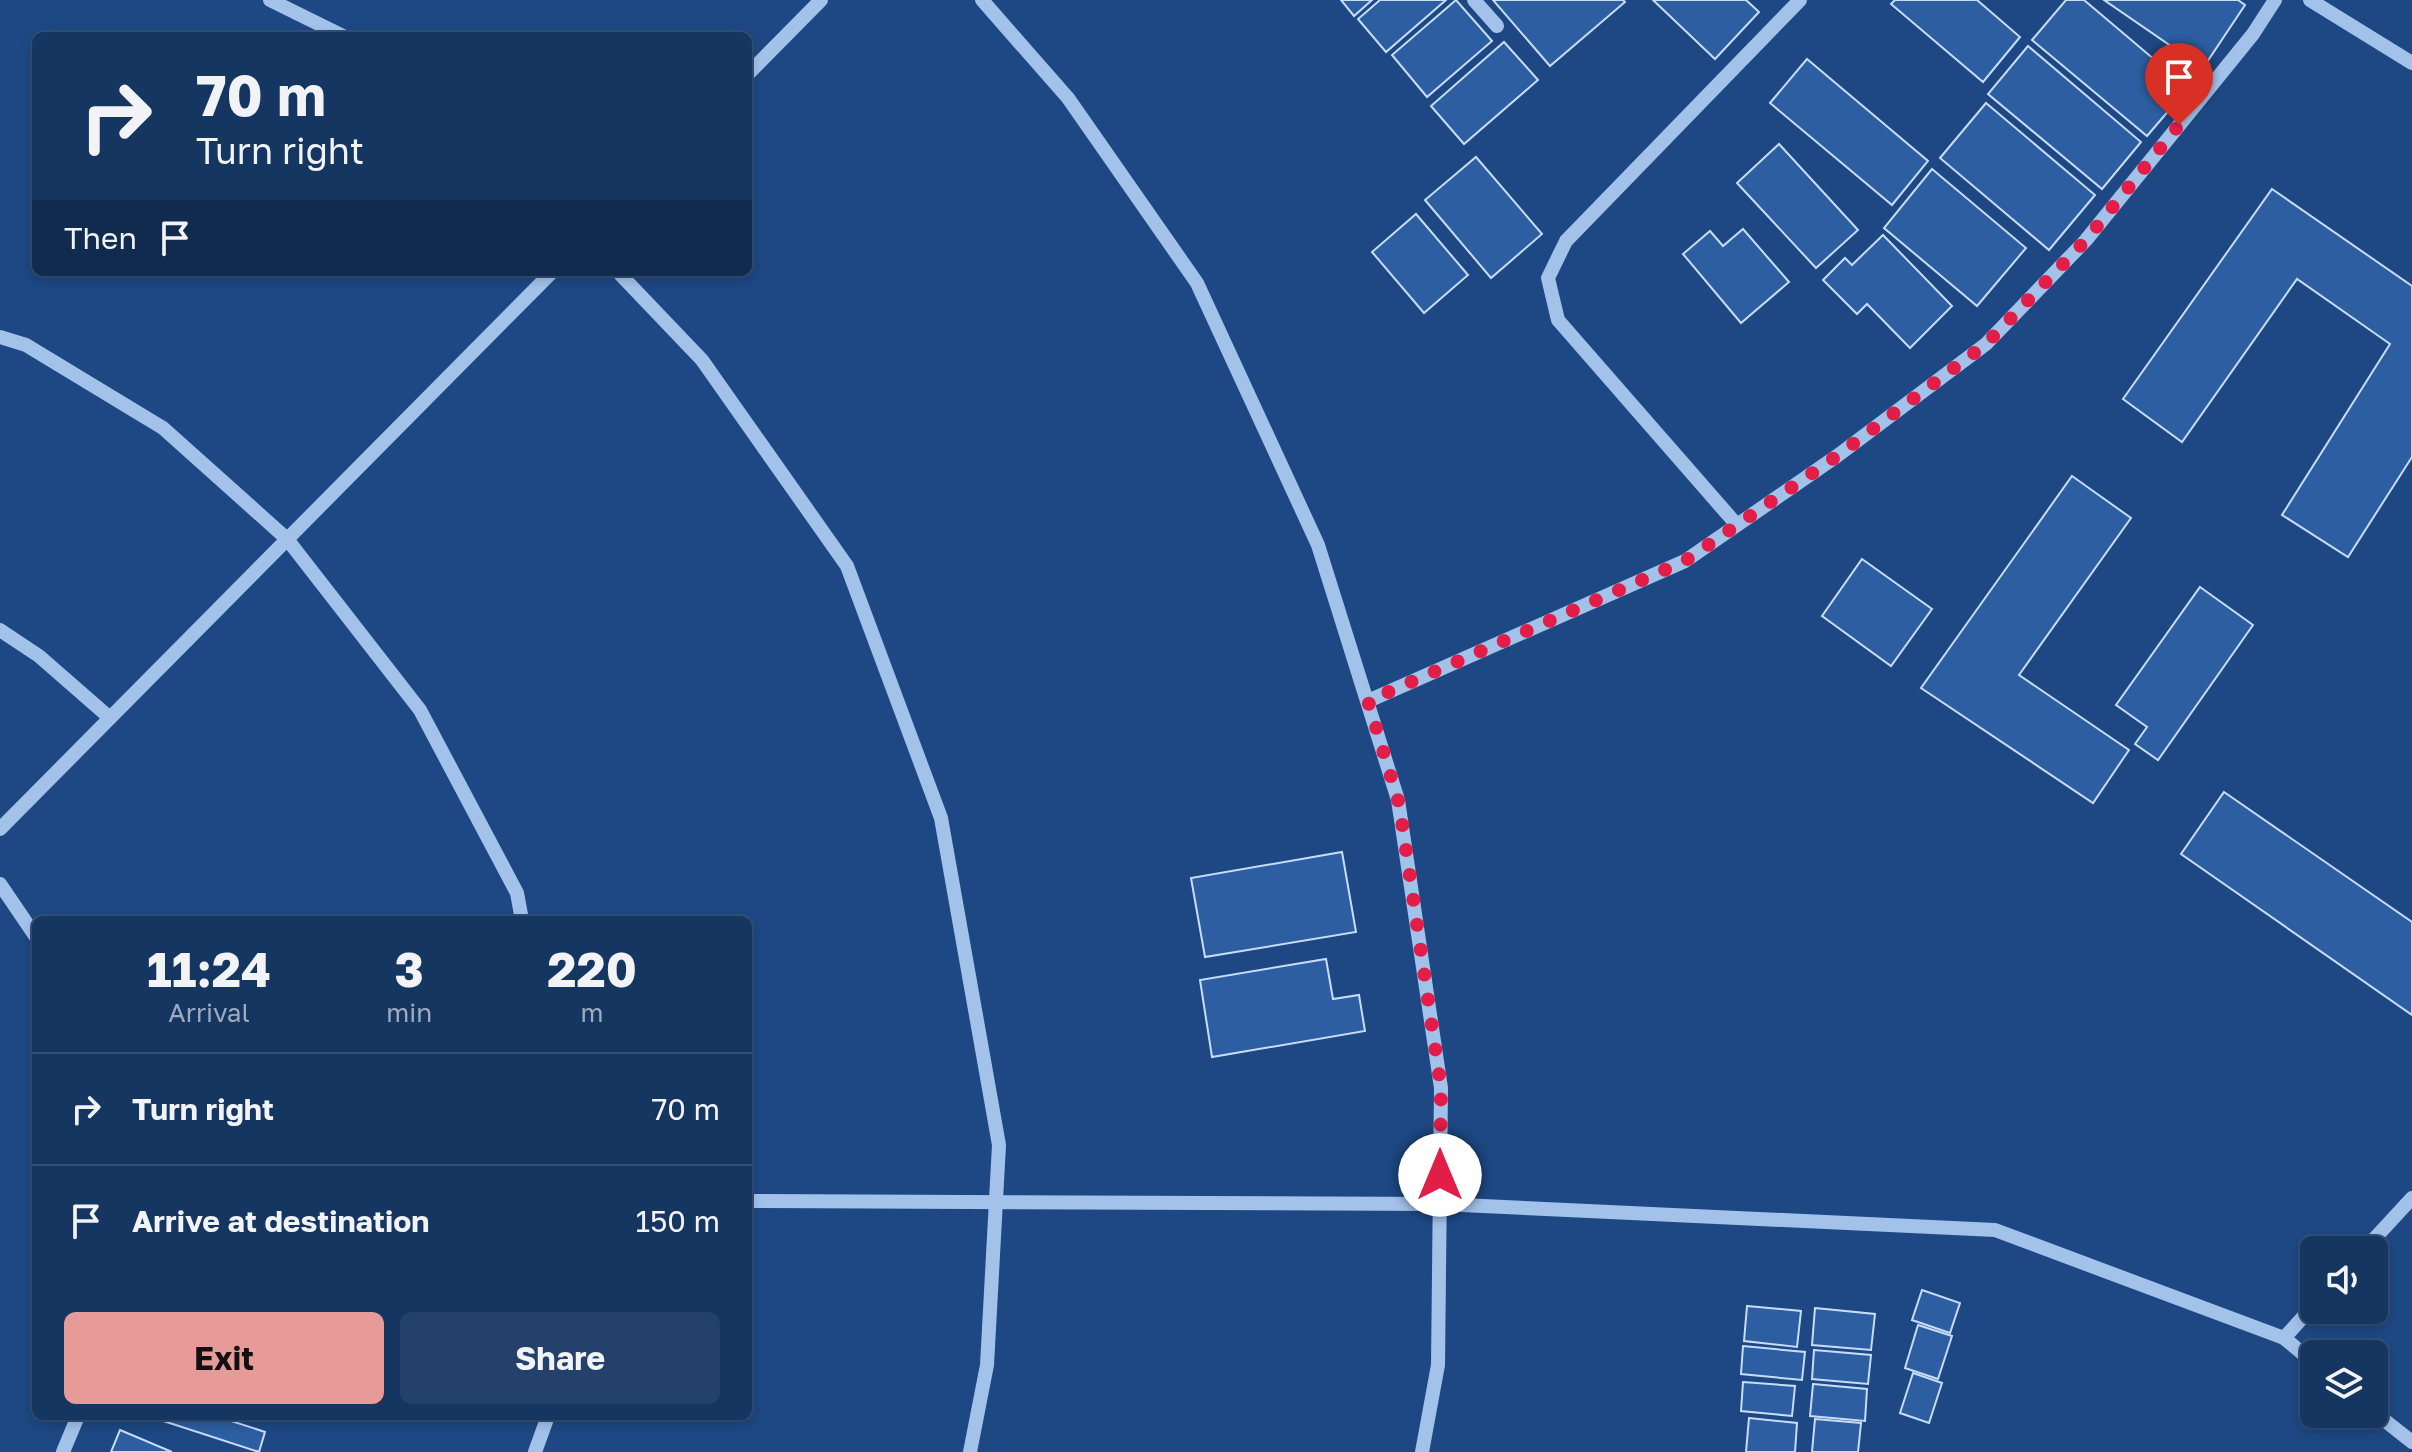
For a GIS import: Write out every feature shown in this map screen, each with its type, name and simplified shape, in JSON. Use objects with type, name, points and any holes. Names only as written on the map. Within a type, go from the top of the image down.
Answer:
[{"type":"street","points":[[270,0],[335,32]]},
{"type":"street","points":[[752,70],[821,0]]},
{"type":"street","points":[[982,0],[1068,98],[1197,283],[1318,545],[1368,701],[1398,800],[1441,1088],[1438,1365],[1422,1452]]},
{"type":"street","points":[[1474,0],[1497,26]]},
{"type":"street","points":[[1737,525],[1558,320],[1548,278],[1566,241],[1800,0]]},
{"type":"street","points":[[1368,701],[1685,561],[1986,344],[2086,240],[2253,34],[2275,0]]},
{"type":"street","points":[[2310,0],[2412,63]]},
{"type":"street","points":[[0,829],[548,276]]},
{"type":"street","points":[[622,276],[702,360],[847,566],[941,818],[999,1145],[987,1365],[970,1452]]},
{"type":"street","points":[[0,337],[26,345],[163,428],[287,539],[420,710],[517,893],[521,916]]},
{"type":"street","points":[[0,630],[39,656],[110,718]]},
{"type":"street","points":[[0,884],[32,931]]},
{"type":"street","points":[[2377,1236],[2412,1198]]},
{"type":"street","points":[[752,1201],[1440,1204],[1995,1230],[2284,1338],[2300,1351]]},
{"type":"street","points":[[2284,1338],[2300,1320]]},
{"type":"street","points":[[63,1452],[76,1420]]},
{"type":"street","points":[[535,1452],[547,1420]]},
{"type":"street","points":[[2388,1423],[2412,1442]]},
{"type":"building","points":[[1341,0],[1372,0],[1354,16]]},
{"type":"building","points":[[1380,0],[1446,0],[1386,52],[1358,19]]},
{"type":"building","points":[[1456,0],[1492,41],[1427,97],[1392,55]]},
{"type":"building","points":[[1493,0],[1623,0],[1625,2],[1550,66]]},
{"type":"building","points":[[1653,0],[1746,0],[1759,12],[1715,59]]},
{"type":"building","points":[[1895,0],[1977,0],[2020,37],[1983,82],[1891,4]]},
{"type":"building","points":[[2066,0],[2084,0],[2188,88],[2147,136],[2032,40]]},
{"type":"building","points":[[2104,0],[2238,0],[2245,5],[2203,68]]},
{"type":"building","points":[[1504,42],[1538,80],[1464,144],[1431,106]]},
{"type":"building","points":[[2028,46],[2141,142],[2102,189],[1988,94]]},
{"type":"building","points":[[1807,59],[1928,161],[1892,205],[1770,103]]},
{"type":"building","points":[[1986,103],[2095,195],[2049,250],[1940,158]]},
{"type":"building","points":[[1779,144],[1858,230],[1816,268],[1737,183]]},
{"type":"building","points":[[1476,157],[1542,234],[1491,278],[1425,200]]},
{"type":"building","points":[[1932,169],[2026,248],[1977,306],[1884,228]]},
{"type":"building","points":[[2272,189],[2412,286],[2412,457],[2348,557],[2282,515],[2390,344],[2297,279],[2182,442],[2123,399]]},
{"type":"building","points":[[1416,214],[1468,275],[1424,313],[1372,252]]},
{"type":"building","points":[[1743,229],[1789,282],[1741,323],[1683,254],[1710,231],[1723,246]]},
{"type":"building","points":[[1883,235],[1952,306],[1910,348],[1867,304],[1857,314],[1823,280],[1845,258],[1852,265]]},
{"type":"building","points":[[2072,476],[2131,518],[2019,675],[2129,750],[2093,803],[1921,688]]},
{"type":"building","points":[[1862,559],[1932,609],[1891,666],[1822,616]]},
{"type":"building","points":[[2200,587],[2253,625],[2158,760],[2135,744],[2147,727],[2116,705]]},
{"type":"building","points":[[2224,792],[2412,922],[2412,1015],[2181,854]]},
{"type":"building","points":[[1342,852],[1356,932],[1205,957],[1191,878]]},
{"type":"building","points":[[1326,959],[1333,999],[1359,995],[1365,1031],[1212,1057],[1200,980]]},
{"type":"building","points":[[1922,1290],[1960,1303],[1950,1333],[1912,1320]]},
{"type":"building","points":[[1747,1306],[1801,1311],[1797,1347],[1744,1341]]},
{"type":"building","points":[[1815,1308],[1875,1314],[1871,1350],[1812,1345]]},
{"type":"building","points":[[1918,1325],[1952,1336],[1938,1379],[1905,1368]]},
{"type":"building","points":[[1743,1346],[1805,1352],[1802,1380],[1741,1374]]},
{"type":"building","points":[[1814,1350],[1871,1355],[1868,1384],[1812,1379]]},
{"type":"building","points":[[1913,1373],[1942,1383],[1929,1423],[1900,1413]]},
{"type":"building","points":[[1743,1382],[1795,1386],[1792,1416],[1741,1411]]},
{"type":"building","points":[[1813,1384],[1867,1389],[1865,1421],[1810,1416]]},
{"type":"building","points":[[1749,1418],[1797,1423],[1795,1452],[1746,1452]]},
{"type":"building","points":[[1815,1419],[1861,1423],[1858,1452],[1812,1452]]},
{"type":"building","points":[[160,1420],[228,1420],[265,1432],[259,1452]]},
{"type":"building","points":[[120,1430],[172,1452],[111,1452]]},
{"type":"route","points":[[1440,1175],[1441,1088],[1403,829],[1398,800],[1368,701],[1685,561],[1837,456],[1986,344],[2086,240],[2179,125]]}]
